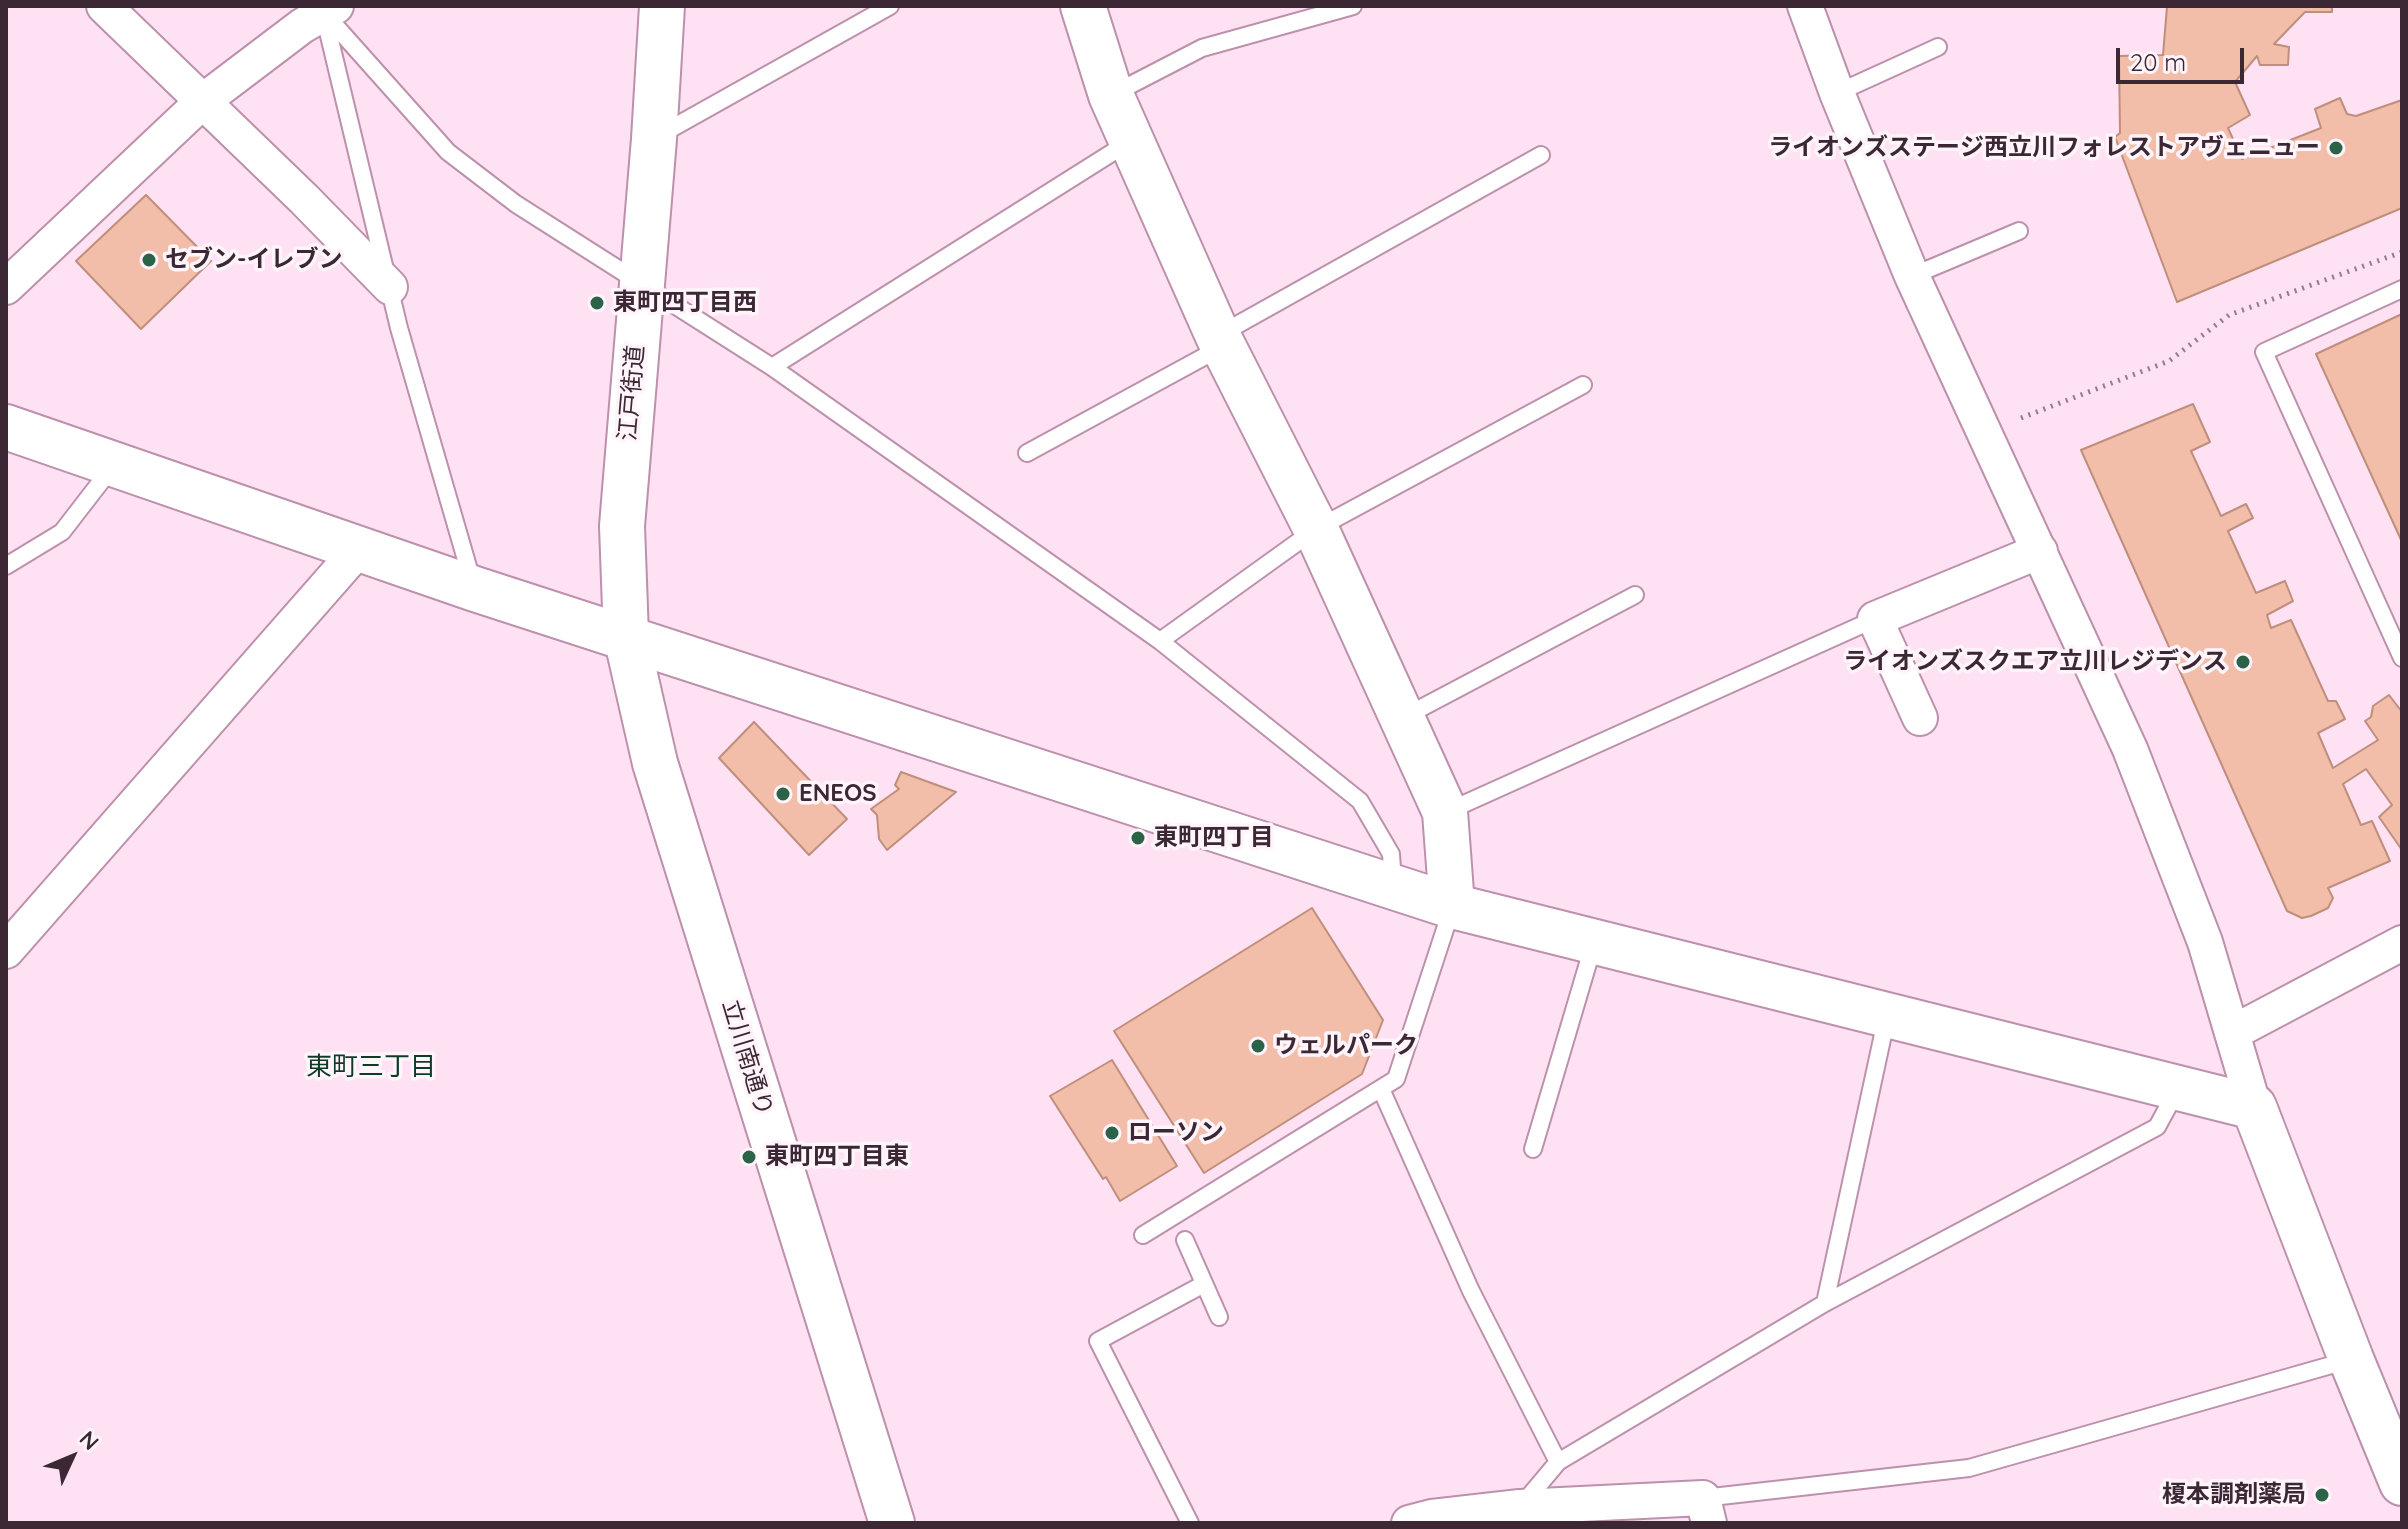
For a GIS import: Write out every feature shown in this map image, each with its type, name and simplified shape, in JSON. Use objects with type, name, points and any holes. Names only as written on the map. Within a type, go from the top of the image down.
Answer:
[{"type":"main road","name":"江戸街道","points":[[626,636],[622,526],[662,6]]},
{"type":"main road","points":[[1083,6],[1111,95],[1131,141],[1221,341],[1316,529],[1445,812],[1452,906]]},
{"type":"main road","points":[[6,427],[475,589],[1452,906],[2254,1107],[2351,1359],[2401,1475]]},
{"type":"main road","name":"立川南通り","points":[[626,636],[655,763],[892,1523]]},
{"type":"street","points":[[104,6],[304,199],[390,287]]},
{"type":"street","points":[[1805,6],[1912,276],[2130,749],[2205,942],[2254,1107]]},
{"type":"street","points":[[6,287],[203,101],[302,26],[330,10]]},
{"type":"street","points":[[6,951],[358,550]]},
{"type":"street","points":[[1920,718],[1875,619],[2040,551]]},
{"type":"street","points":[[2232,1033],[2402,943]]},
{"type":"street","points":[[1409,1523],[1432,1517],[1520,1507],[1706,1510]]},
{"type":"lane","points":[[654,139],[890,6]]},
{"type":"lane","points":[[1111,95],[1202,48],[1353,6]]},
{"type":"lane","points":[[330,10],[448,152],[516,204],[772,367],[1160,641],[1360,801],[1391,854],[1393,888]]},
{"type":"lane","points":[[330,10],[390,287],[475,589]]},
{"type":"lane","points":[[1837,93],[1938,47]]},
{"type":"lane","points":[[772,367],[1131,141]]},
{"type":"lane","points":[[1027,453],[1541,155]]},
{"type":"lane","points":[[1912,276],[2019,231]]},
{"type":"lane","points":[[2402,289],[2264,352],[2402,658]]},
{"type":"lane","points":[[1160,641],[1316,529],[1583,385]]},
{"type":"lane","points":[[6,566],[62,532],[114,465]]},
{"type":"lane","points":[[1403,718],[1635,595]]},
{"type":"lane","points":[[1445,812],[1875,619]]},
{"type":"lane","points":[[1143,1235],[1396,1079],[1452,906]]},
{"type":"lane","points":[[1533,1149],[1594,942]]},
{"type":"lane","points":[[1825,1303],[1887,1015]]},
{"type":"lane","points":[[1520,1507],[1558,1462],[1825,1303],[2157,1127],[2179,1087]]},
{"type":"lane","points":[[1381,1089],[1471,1291],[1558,1462]]},
{"type":"lane","points":[[1185,1240],[1219,1317]]},
{"type":"lane","points":[[1190,1523],[1098,1341],[1204,1284]]},
{"type":"lane","points":[[1706,1510],[1969,1468],[2351,1359]]},
{"type":"path","points":[[1982,432],[2169,361],[2229,315],[2402,252]]},
{"type":"building","name":"ライオンズステージ西立川フォレストアヴェニュー","points":[[2332,6],[2332,12],[2305,12],[2274,44],[2289,47],[2288,65],[2260,65],[2257,56],[2235,82],[2250,115],[2228,128],[2242,159],[2321,128],[2315,109],[2340,98],[2347,114],[2356,116],[2402,100],[2402,208],[2177,302],[2115,137],[2120,133],[2119,56],[2163,55],[2167,7]]},
{"type":"building","points":[[146,195],[211,261],[141,329],[76,261]]},
{"type":"building","points":[[2402,314],[2402,542],[2316,354]]},
{"type":"building","name":"ライオンズスクエア立川レジデンス","points":[[2193,404],[2210,442],[2191,451],[2221,516],[2246,504],[2253,518],[2228,531],[2256,593],[2285,581],[2293,601],[2267,615],[2271,628],[2291,620],[2328,701],[2336,701],[2345,719],[2318,733],[2333,768],[2378,740],[2365,721],[2371,717],[2373,706],[2389,695],[2402,712],[2402,850],[2379,817],[2392,805],[2366,769],[2343,784],[2361,825],[2372,821],[2390,861],[2328,888],[2333,898],[2328,908],[2302,918],[2287,911],[2081,450]]},
{"type":"building","points":[[754,722],[847,819],[809,855],[719,758]]},
{"type":"building","points":[[901,772],[956,792],[887,850],[879,839],[877,815],[871,809],[899,789],[895,785]]},
{"type":"building","points":[[1312,908],[1383,1020],[1362,1074],[1204,1173],[1114,1031]]},
{"type":"building","points":[[1112,1060],[1177,1166],[1120,1201],[1050,1096]]},
{"type":"place","name":"ライオンズステージ西立川フォレストアヴェニュー","points":[[2336,148]]},
{"type":"place","name":"セブン-イレブン","points":[[149,260]]},
{"type":"place","name":"東町四丁目西","points":[[597,303]]},
{"type":"place","name":"ライオンズスクエア立川レジデンス","points":[[2243,662]]},
{"type":"place","name":"ENEOS","points":[[783,794]]},
{"type":"place","name":"東町四丁目","points":[[1138,838]]},
{"type":"place","name":"ウェルパーク","points":[[1258,1046]]},
{"type":"place","name":"ローソン","points":[[1112,1133]]},
{"type":"place","name":"東町四丁目東","points":[[749,1157]]},
{"type":"place","name":"榎本調剤薬局","points":[[2322,1495]]},
{"type":"district","name":"東町三丁目","points":[[371,1067]]}]
